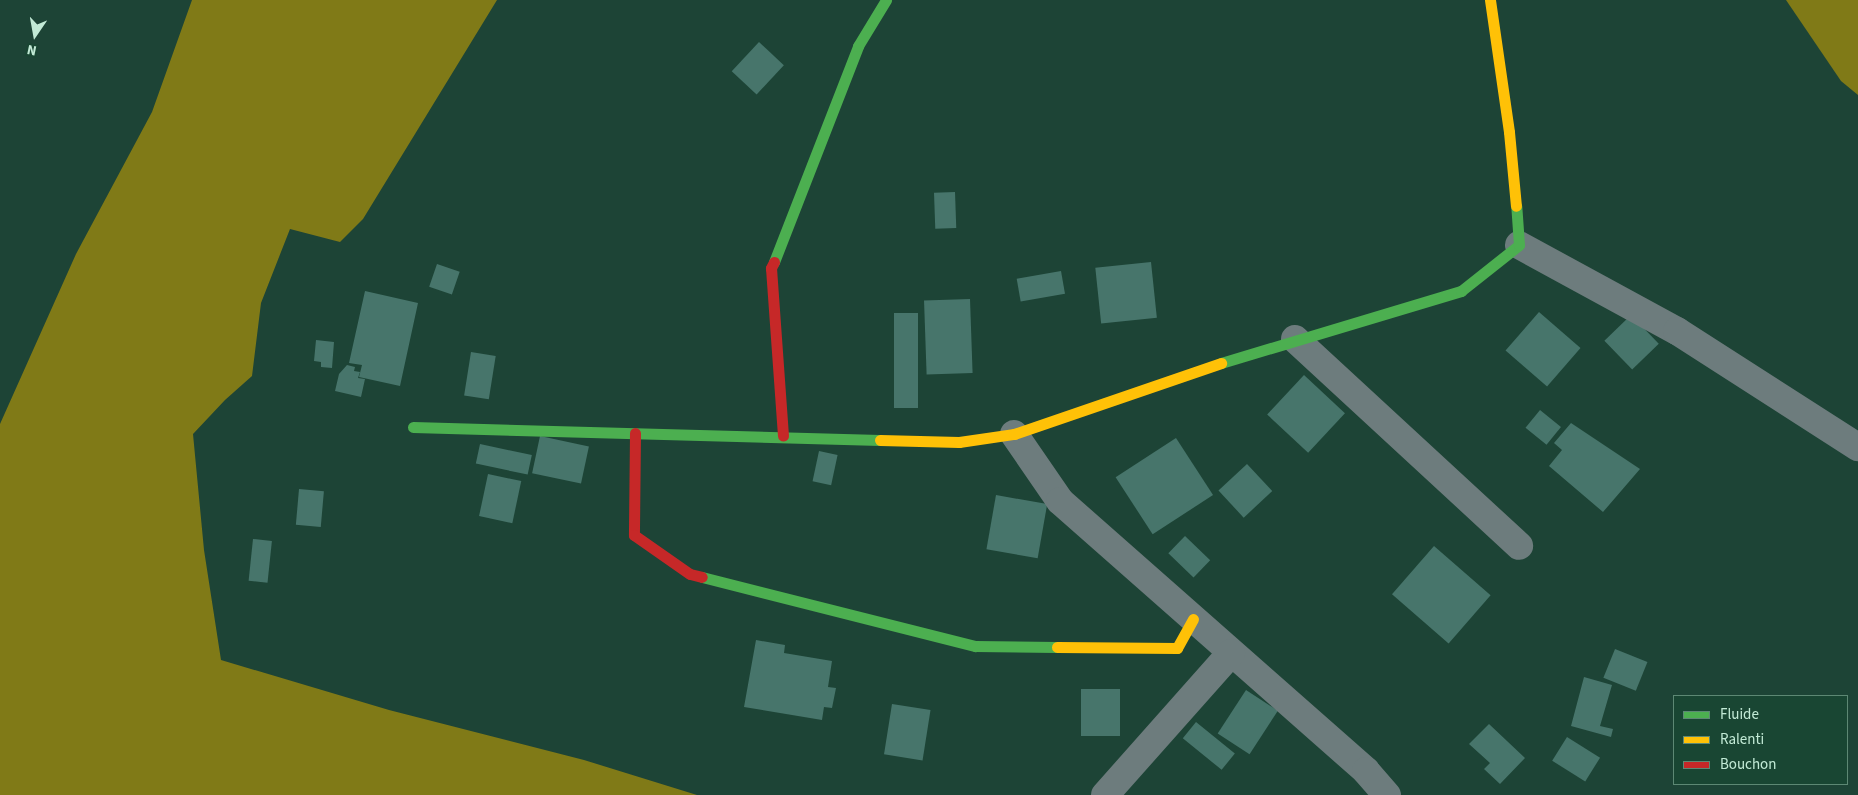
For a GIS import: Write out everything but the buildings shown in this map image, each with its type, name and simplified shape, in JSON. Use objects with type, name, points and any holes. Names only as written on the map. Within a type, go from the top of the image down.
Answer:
[{"type":"street","points":[[783,436],[771,268],[858,46],[886,0]]},
{"type":"street","points":[[1490,0],[1509,132],[1519,245]]},
{"type":"street","points":[[412,427],[959,442],[1014,434],[1295,339],[1461,291],[1519,245]]},
{"type":"street","points":[[1519,245],[1677,331],[1858,446]]},
{"type":"street","points":[[1295,339],[1519,546]]},
{"type":"street","points":[[635,432],[634,535],[690,574],[975,646],[1177,648],[1194,619]]},
{"type":"street","points":[[1014,434],[1060,501],[1366,771],[1387,795]]},
{"type":"street","points":[[1104,795],[1231,653]]},
{"type":"shaded area","points":[[192,0],[497,0],[363,219],[340,242],[290,229],[261,303],[252,376],[225,400],[193,434],[204,550],[221,660],[389,710],[584,760],[697,795],[0,795],[0,424],[76,254],[152,112]]},
{"type":"shaded area","points":[[1786,0],[1858,0],[1858,95],[1841,81]]},
{"type":"traffic: fast","points":[[774,262],[858,46],[886,0]]},
{"type":"traffic: fast","points":[[1221,363],[1461,291],[1519,245],[1516,206]]},
{"type":"traffic: fast","points":[[413,427],[880,440]]},
{"type":"traffic: fast","points":[[702,577],[975,646],[1057,647]]},
{"type":"traffic: slow","points":[[1490,0],[1509,132],[1516,206]]},
{"type":"traffic: slow","points":[[880,440],[959,442],[1014,434],[1221,363]]},
{"type":"traffic: slow","points":[[1057,647],[1177,648],[1193,619]]},
{"type":"traffic: jam","points":[[774,262],[771,268],[783,436]]},
{"type":"traffic: jam","points":[[635,433],[634,535],[690,574],[702,577]]}]
